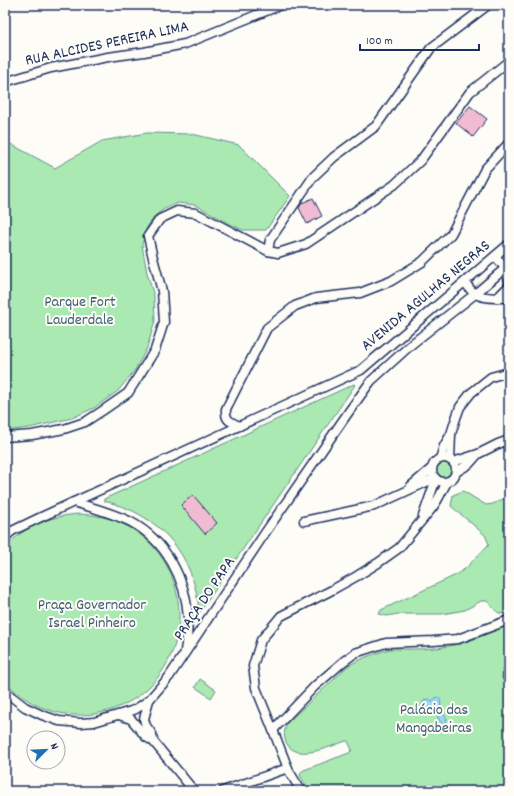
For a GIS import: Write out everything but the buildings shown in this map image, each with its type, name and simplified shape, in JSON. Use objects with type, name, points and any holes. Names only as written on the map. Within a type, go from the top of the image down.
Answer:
[{"type":"street","name":"RUA ALCIDES PEREIRA LIMA","points":[[5,82],[51,68],[185,44],[281,5]]},
{"type":"street","points":[[268,251],[270,240],[313,176],[334,157],[376,126],[431,48],[488,5]]},
{"type":"street","points":[[5,437],[32,435],[64,429],[85,422],[128,393],[155,350],[164,322],[162,291],[148,236],[160,219],[177,211],[196,214],[268,251],[278,253],[306,244],[394,185],[421,160],[470,92],[509,61]]},
{"type":"street","points":[[239,426],[228,420],[226,409],[267,328],[295,306],[316,298],[360,292],[391,281],[422,262],[451,234],[485,169],[509,143]]},
{"type":"street","name":"AVENIDA AGULHAS NEGRAS","points":[[361,370],[509,244]]},
{"type":"street","points":[[495,256],[507,267],[509,281]]},
{"type":"street","name":"AVENIDA AGULHAS NEGRAS","points":[[371,381],[413,343],[507,267]]},
{"type":"street","points":[[464,282],[475,294],[497,298],[509,298]]},
{"type":"street","points":[[497,298],[509,286]]},
{"type":"street","points":[[5,537],[9,531],[361,370],[371,381]]},
{"type":"street","points":[[440,459],[444,446],[451,434],[460,407],[471,393],[491,377],[509,372]]},
{"type":"street","name":"PRAÇA DO PAPA","points":[[5,691],[8,697],[25,707],[59,722],[94,722],[136,709],[149,700],[169,677],[269,528],[371,381]]},
{"type":"street","points":[[451,434],[452,461],[456,472]]},
{"type":"street","points":[[402,493],[432,468],[436,461],[440,459],[443,458],[452,461],[478,454],[509,440]]},
{"type":"street","points":[[432,468],[432,472],[436,479],[447,482],[453,479],[456,472],[468,464],[478,454]]},
{"type":"street","points":[[304,521],[374,506],[436,479]]},
{"type":"street","points":[[421,522],[436,479]]},
{"type":"street","points":[[301,791],[289,771],[256,688],[253,666],[260,640],[281,616],[367,570],[399,548],[438,500],[447,482]]},
{"type":"street","points":[[74,502],[114,514],[132,523],[145,531],[160,545],[170,558],[178,571],[186,601],[188,631],[185,653]]},
{"type":"street","points":[[273,730],[315,686],[354,653],[386,643],[458,639],[509,620]]},
{"type":"street","points":[[149,700],[144,719],[146,726],[152,734],[153,741]]},
{"type":"street","points":[[119,715],[131,719],[146,737],[153,741],[194,791]]},
{"type":"street","points":[[223,791],[288,768]]},
{"type":"green space","name":"Parque Fort Lauderdale","points":[[147,133],[192,134],[239,145],[290,196],[266,230],[243,230],[196,205],[178,203],[164,209],[156,215],[147,227],[142,245],[147,273],[154,296],[155,321],[147,348],[135,370],[118,391],[94,408],[72,418],[29,428],[5,431],[5,141],[55,168],[102,141]]},
{"type":"green space","points":[[354,384],[355,385],[200,612],[196,591],[190,572],[182,555],[171,540],[158,527],[142,516],[124,507],[104,501],[104,499]]},
{"type":"green space","points":[[444,461],[450,464],[453,470],[450,476],[444,479],[438,476],[435,470],[438,464]]},
{"type":"green space","points":[[463,491],[486,505],[493,504],[509,496],[509,510],[506,516],[507,527],[509,530],[509,612],[502,614],[499,613],[487,601],[481,601],[465,610],[442,614],[398,614],[387,616],[379,614],[381,610],[454,576],[466,568],[489,544],[485,535],[451,506],[453,495]]},
{"type":"green space","name":"Praça Governador Israel Pinheiro","points":[[79,514],[101,517],[118,522],[146,539],[163,559],[174,582],[179,606],[178,632],[171,656],[157,678],[137,697],[115,709],[99,713],[74,715],[54,712],[36,705],[12,688],[5,681],[5,548],[12,540],[29,528],[58,517]]},
{"type":"green space","name":"Palácio das Mangabeiras","points":[[509,625],[509,786],[504,791],[308,791],[300,775],[301,772],[349,753],[352,750],[348,741],[346,741],[324,749],[299,752],[292,749],[287,744],[284,736],[286,726],[287,723],[349,665],[389,649],[446,647],[475,639]]},
{"type":"green space","points":[[200,679],[216,690],[211,698],[195,687]]},
{"type":"water","points":[[437,697],[440,698],[442,711],[447,719],[444,724],[440,721],[435,711],[426,708],[423,705],[423,702],[426,699],[432,701]]}]
